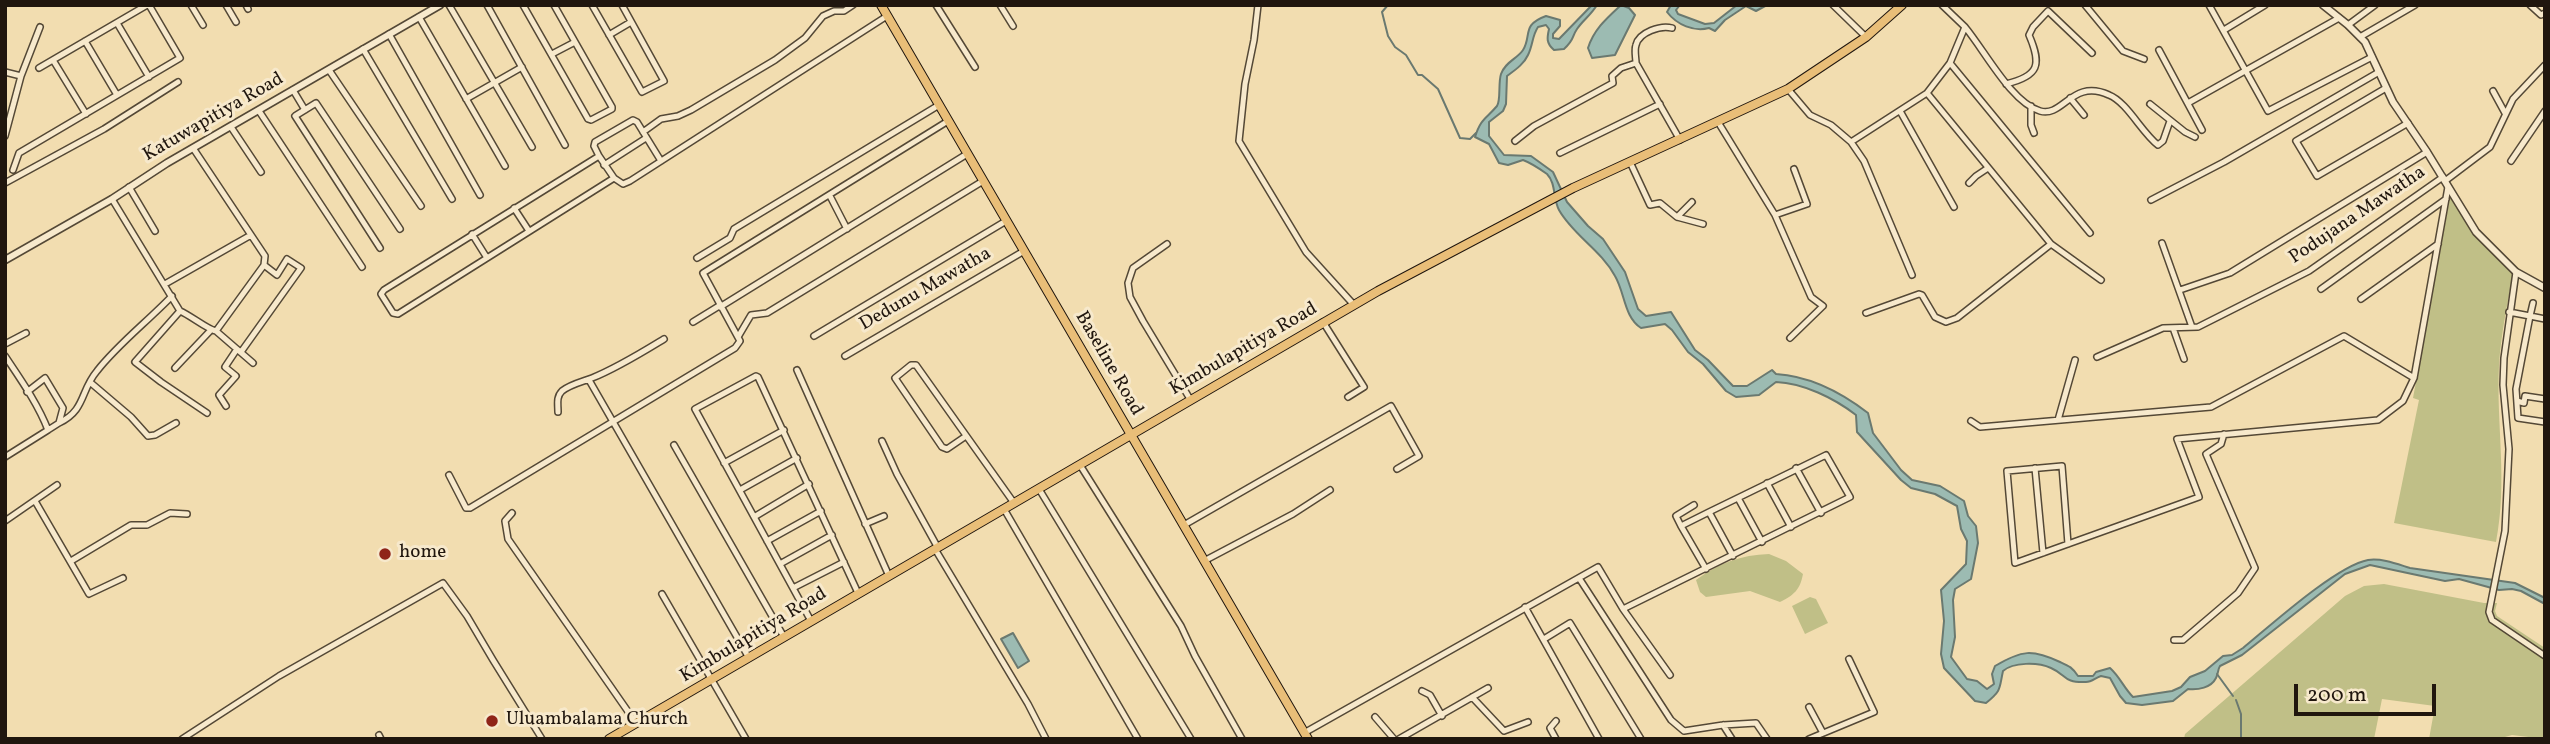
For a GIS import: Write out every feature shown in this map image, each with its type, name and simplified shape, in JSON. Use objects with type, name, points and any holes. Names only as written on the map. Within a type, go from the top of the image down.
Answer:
[{"type":"main road","name":"Baseline Road","points":[[881,5],[1306,736]]},
{"type":"main road","name":"Kimbulapitiya Road","points":[[610,739],[1323,322],[1555,197],[1788,89],[1866,37],[1897,7]]},
{"type":"street","points":[[13,170],[19,153],[180,58],[148,5],[39,68]]},
{"type":"street","points":[[191,5],[203,25]]},
{"type":"street","points":[[226,5],[236,22]]},
{"type":"street","name":"Katuwapitiya Road","points":[[5,260],[440,5]]},
{"type":"street","points":[[449,5],[532,147]]},
{"type":"street","points":[[487,5],[565,145]]},
{"type":"street","points":[[523,5],[588,119],[592,120],[612,109],[611,104],[554,5]]},
{"type":"street","points":[[592,5],[642,92],[664,81],[622,5]]},
{"type":"street","points":[[604,165],[645,135],[661,119],[691,110],[775,60],[805,38],[823,16],[834,11],[844,11],[853,5]]},
{"type":"street","points":[[936,5],[975,67]]},
{"type":"street","points":[[1000,5],[1013,26]]},
{"type":"street","points":[[1258,5],[1239,141],[1306,252],[1354,305]]},
{"type":"street","points":[[1833,5],[1866,37]]},
{"type":"street","points":[[1942,5],[1965,27],[2006,84],[2031,106],[2048,112],[2083,91],[2109,94],[2158,145],[2163,141],[2170,121]]},
{"type":"street","points":[[2006,84],[2026,77],[2035,69],[2036,52],[2029,36],[2054,5]]},
{"type":"street","points":[[2085,5],[2123,51],[2144,59]]},
{"type":"street","points":[[2209,5],[2268,111],[2372,57]]},
{"type":"street","points":[[2224,30],[2265,5]]},
{"type":"street","points":[[2323,5],[2360,37],[2393,102],[2476,232],[2515,272],[2545,288]]},
{"type":"street","points":[[2348,25],[2375,5]]},
{"type":"street","points":[[2360,37],[2415,5]]},
{"type":"street","points":[[2530,5],[2541,15],[2545,13]]},
{"type":"street","points":[[2048,11],[2092,53]]},
{"type":"street","points":[[661,161],[637,122],[631,121],[595,142],[598,156],[614,178],[623,184],[661,161],[887,16]]},
{"type":"street","points":[[419,17],[505,166]]},
{"type":"street","points":[[2188,103],[2339,18]]},
{"type":"street","points":[[609,35],[631,22]]},
{"type":"street","points":[[117,23],[149,77]]},
{"type":"street","points":[[1672,28],[1664,26],[1642,35],[1636,44],[1636,63],[1680,140]]},
{"type":"street","points":[[5,136],[21,76],[40,27]]},
{"type":"street","points":[[1851,142],[1927,93],[1950,63],[1965,27]]},
{"type":"street","points":[[389,34],[480,195]]},
{"type":"street","points":[[85,41],[117,95]]},
{"type":"street","points":[[552,54],[575,42]]},
{"type":"street","points":[[363,49],[452,199]]},
{"type":"street","points":[[2159,50],[2202,130]]},
{"type":"street","points":[[53,60],[86,114]]},
{"type":"street","points":[[1515,141],[1534,125],[1613,83],[1612,76],[1621,68],[1636,63]]},
{"type":"street","points":[[1950,63],[2090,233]]},
{"type":"street","name":"Podujana Mawatha","points":[[2097,357],[2163,328],[2197,327],[2309,271],[2445,182],[2490,147],[2513,99],[2545,65]]},
{"type":"street","points":[[466,99],[522,67]]},
{"type":"street","points":[[329,69],[421,206]]},
{"type":"street","points":[[5,72],[21,76]]},
{"type":"street","points":[[2151,200],[2224,162],[2379,72]]},
{"type":"street","points":[[5,183],[104,129],[178,82]]},
{"type":"street","points":[[2386,88],[2296,141],[2317,176],[2408,123]]},
{"type":"street","points":[[1788,89],[1810,115],[1831,125],[1851,142],[1864,161],[1912,275]]},
{"type":"street","points":[[293,90],[305,110]]},
{"type":"street","points":[[2493,92],[2505,113]]},
{"type":"street","points":[[1927,93],[2051,244],[2101,280]]},
{"type":"street","points":[[2070,98],[2084,115]]},
{"type":"street","points":[[380,248],[295,116],[316,103],[400,229]]},
{"type":"street","points":[[1560,153],[1660,104]]},
{"type":"street","points":[[2150,104],[2195,137]]},
{"type":"street","points":[[697,258],[730,238],[734,229],[939,105]]},
{"type":"street","points":[[2031,106],[2034,133]]},
{"type":"street","points":[[258,111],[362,267]]},
{"type":"street","points":[[1900,111],[1954,207]]},
{"type":"street","points":[[2511,162],[2545,111]]},
{"type":"street","points":[[449,475],[461,501],[466,508],[470,508],[735,348],[740,341],[703,273],[948,121]]},
{"type":"street","points":[[1718,122],[1775,215],[1811,297],[1824,306],[1790,338]]},
{"type":"street","points":[[231,127],[261,172]]},
{"type":"street","points":[[175,368],[213,331],[264,265],[265,256],[192,148]]},
{"type":"street","points":[[2180,289],[2230,273],[2427,152]]},
{"type":"street","points":[[693,322],[967,154]]},
{"type":"street","points":[[598,156],[384,290],[381,293],[382,298],[393,313],[398,314],[614,178]]},
{"type":"street","points":[[1630,162],[1650,205],[1660,203],[1677,217],[1703,224]]},
{"type":"street","points":[[1969,183],[1973,174],[1988,168]]},
{"type":"street","points":[[1775,215],[1807,204],[1794,169]]},
{"type":"street","points":[[737,337],[751,315],[767,313],[983,181]]},
{"type":"street","points":[[2068,544],[2062,466],[2007,471],[2015,563],[2043,553],[2199,497],[2177,439],[2378,421],[2403,401],[2414,378],[2446,198],[2445,182]]},
{"type":"street","points":[[128,187],[155,232]]},
{"type":"street","points":[[830,196],[847,229]]},
{"type":"street","points":[[2321,289],[2446,198]]},
{"type":"street","points":[[112,199],[180,311],[196,318],[253,363]]},
{"type":"street","points":[[1677,217],[1692,202]]},
{"type":"street","points":[[514,208],[529,231]]},
{"type":"street","points":[[814,336],[1006,220]]},
{"type":"street","points":[[472,234],[487,258]]},
{"type":"street","points":[[164,284],[251,235]]},
{"type":"street","points":[[2162,243],[2192,327]]},
{"type":"street","points":[[1167,244],[1133,268],[1128,283],[1130,297],[1190,399]]},
{"type":"street","points":[[1866,313],[1919,294],[1936,317],[1946,322],[1957,318],[2051,244]]},
{"type":"street","points":[[2361,299],[2438,244]]},
{"type":"street","name":"Dedunu Mawatha","points":[[845,356],[1024,251]]},
{"type":"street","points":[[226,406],[219,395],[236,376],[225,367],[301,268],[287,259],[277,275],[264,265]]},
{"type":"street","points":[[2515,272],[2505,333],[2503,385],[2509,449],[2505,531],[2489,610],[2492,620],[2545,656]]},
{"type":"street","points":[[5,457],[71,417],[81,404],[95,373],[172,296]]},
{"type":"street","points":[[2533,303],[2516,389],[2518,418],[2545,422]]},
{"type":"street","points":[[180,311],[135,362],[207,413]]},
{"type":"street","points":[[2509,312],[2545,318]]},
{"type":"street","points":[[1323,322],[1364,387],[1348,397]]},
{"type":"street","points":[[2173,328],[2184,359]]},
{"type":"street","points":[[5,344],[26,333]]},
{"type":"street","points":[[1971,421],[1980,427],[2211,407],[2343,335],[2414,378]]},
{"type":"street","points":[[558,412],[557,398],[561,392],[581,381],[589,380],[664,339]]},
{"type":"street","points":[[5,356],[40,411],[48,430]]},
{"type":"street","points":[[2058,420],[2075,360]]},
{"type":"street","points":[[966,436],[947,449],[942,447],[895,378],[911,365],[916,365],[1014,503]]},
{"type":"street","points":[[797,370],[889,576]]},
{"type":"street","points":[[811,621],[695,409],[756,376],[784,430],[858,593]]},
{"type":"street","points":[[27,392],[45,378],[63,408],[59,423]]},
{"type":"street","points":[[589,380],[749,658]]},
{"type":"street","points":[[91,383],[131,416],[148,436],[176,423]]},
{"type":"street","points":[[2517,401],[2524,403],[2525,396],[2545,399]]},
{"type":"street","points":[[1184,525],[1391,407],[1419,456],[1397,468]]},
{"type":"street","points":[[724,463],[784,430]]},
{"type":"street","points":[[2174,640],[2183,640],[2238,593],[2255,568],[2206,454],[2221,444],[2224,434]]},
{"type":"street","points":[[882,441],[937,548],[1046,739]]},
{"type":"street","points":[[674,445],[784,637]]},
{"type":"street","points":[[1623,608],[1850,497],[1826,455],[1681,526]]},
{"type":"street","points":[[740,491],[797,458]]},
{"type":"street","points":[[1080,465],[1181,626],[1242,739]]},
{"type":"street","points":[[1796,468],[1821,513]]},
{"type":"street","points":[[2035,468],[2043,553]]},
{"type":"street","points":[[1767,483],[1791,527]]},
{"type":"street","points":[[754,517],[809,484]]},
{"type":"street","points":[[5,521],[57,485]]},
{"type":"street","points":[[1039,489],[1191,739]]},
{"type":"street","points":[[1205,561],[1330,491]]},
{"type":"street","points":[[1738,498],[1762,542]]},
{"type":"street","points":[[35,501],[89,594],[122,578]]},
{"type":"street","points":[[1694,505],[1676,516],[1706,569]]},
{"type":"street","points":[[1004,509],[1138,739]]},
{"type":"street","points":[[767,541],[821,511]]},
{"type":"street","points":[[1709,512],[1733,556]]},
{"type":"street","points":[[71,561],[131,525],[147,525],[170,513],[187,514]]},
{"type":"street","points":[[512,513],[505,521],[508,539],[636,723]]},
{"type":"street","points":[[865,523],[884,516]]},
{"type":"street","points":[[780,564],[832,535]]},
{"type":"street","points":[[793,588],[844,562]]},
{"type":"street","points":[[1306,736],[1598,567],[1670,675]]},
{"type":"street","points":[[1579,578],[1671,720],[1684,731],[1688,739]]},
{"type":"street","points":[[182,739],[279,676],[438,583],[443,583],[487,646],[542,739]]},
{"type":"street","points":[[662,594],[746,739]]},
{"type":"street","points":[[1525,607],[1599,739]]},
{"type":"street","points":[[1544,639],[1570,623],[1641,739]]},
{"type":"street","points":[[1809,739],[1874,712],[1849,659]]},
{"type":"street","points":[[1375,717],[1397,739],[1488,688]]},
{"type":"street","points":[[1422,691],[1430,695],[1442,716]]},
{"type":"street","points":[[1472,697],[1504,731],[1528,722]]},
{"type":"street","points":[[1809,707],[1823,733]]},
{"type":"street","points":[[1556,721],[1550,728],[1556,739]]},
{"type":"street","points":[[1684,731],[1723,724],[1756,723],[1768,739]]},
{"type":"street","points":[[1723,724],[1732,739]]},
{"type":"shaded area","points":[[2450,197],[2473,233],[2513,275],[2499,365],[2501,497],[2496,542],[2394,523],[2419,400],[2413,398]]},
{"type":"shaded area","points":[[1769,554],[1786,561],[1803,574],[1798,588],[1780,602],[1750,591],[1706,597],[1700,592],[1696,580],[1713,569],[1740,558]]},
{"type":"shaded area","points":[[2384,584],[2484,603],[2497,603],[2497,616],[2545,648],[2545,739],[2512,735],[2498,739],[2429,739],[2435,706],[2382,699],[2374,739],[2184,739],[2185,734],[2345,596],[2364,586]]},
{"type":"shaded area","points":[[1810,597],[1816,599],[1828,623],[1805,634],[1792,606]]},
{"type":"water","points":[[1592,5],[1597,5],[1564,49],[1554,50],[1548,40],[1549,29],[1546,25],[1538,27],[1526,58],[1507,76],[1506,104],[1503,111],[1489,122],[1489,136],[1504,155],[1531,156],[1553,172],[1567,202],[1603,239],[1625,272],[1638,309],[1646,316],[1671,312],[1695,350],[1733,386],[1747,386],[1772,370],[1776,374],[1801,378],[1836,392],[1868,413],[1873,433],[1912,480],[1940,486],[1964,501],[1968,516],[1976,526],[1978,543],[1971,579],[1955,589],[1955,637],[1951,657],[1967,679],[1977,681],[1987,689],[1994,684],[1992,674],[1995,666],[2020,654],[2034,653],[2066,665],[2078,676],[2093,676],[2096,672],[2110,668],[2133,697],[2172,691],[2181,687],[2190,677],[2205,671],[2223,656],[2232,655],[2243,648],[2339,573],[2368,560],[2515,583],[2545,598],[2545,604],[2521,591],[2499,590],[2459,579],[2445,581],[2370,565],[2345,574],[2242,655],[2220,666],[2211,684],[2200,689],[2188,689],[2173,701],[2142,705],[2126,703],[2110,678],[2101,676],[2088,682],[2073,681],[2051,668],[2026,664],[2003,671],[1999,689],[1986,703],[1975,701],[1944,668],[1941,654],[1944,621],[1941,590],[1966,564],[1967,541],[1961,529],[1957,506],[1935,494],[1911,488],[1901,480],[1857,432],[1856,415],[1838,403],[1807,388],[1776,382],[1759,395],[1736,397],[1726,391],[1703,364],[1688,352],[1665,324],[1641,328],[1631,318],[1609,267],[1559,210],[1552,182],[1547,174],[1523,160],[1508,165],[1499,163],[1489,144],[1475,137],[1482,122],[1497,106],[1503,70],[1523,50],[1533,23],[1546,16],[1560,20],[1560,26],[1553,34],[1553,38],[1559,39]]},
{"type":"water","points":[[1621,5],[1629,8],[1635,15],[1615,55],[1592,58],[1588,48],[1594,35]]},
{"type":"water","points":[[1671,5],[1680,5],[1676,10],[1678,14],[1705,24],[1714,23],[1737,5],[1767,5],[1756,11],[1746,6],[1725,20],[1715,31],[1681,24],[1667,12]]},
{"type":"water","points":[[1013,633],[1029,661],[1018,668],[1001,639]]},
{"type":"waterway","points":[[1388,5],[1382,12],[1388,36],[1395,47],[1406,55],[1418,75],[1422,75],[1438,89],[1460,138],[1470,139],[1476,133]]},
{"type":"waterway","points":[[2217,674],[2233,696]]},
{"type":"waterway","points":[[2236,700],[2241,714],[2241,739]]},
{"type":"place","name":"home","points":[[385,554]]},
{"type":"place","name":"Uluambalama Church","points":[[492,721]]}]
